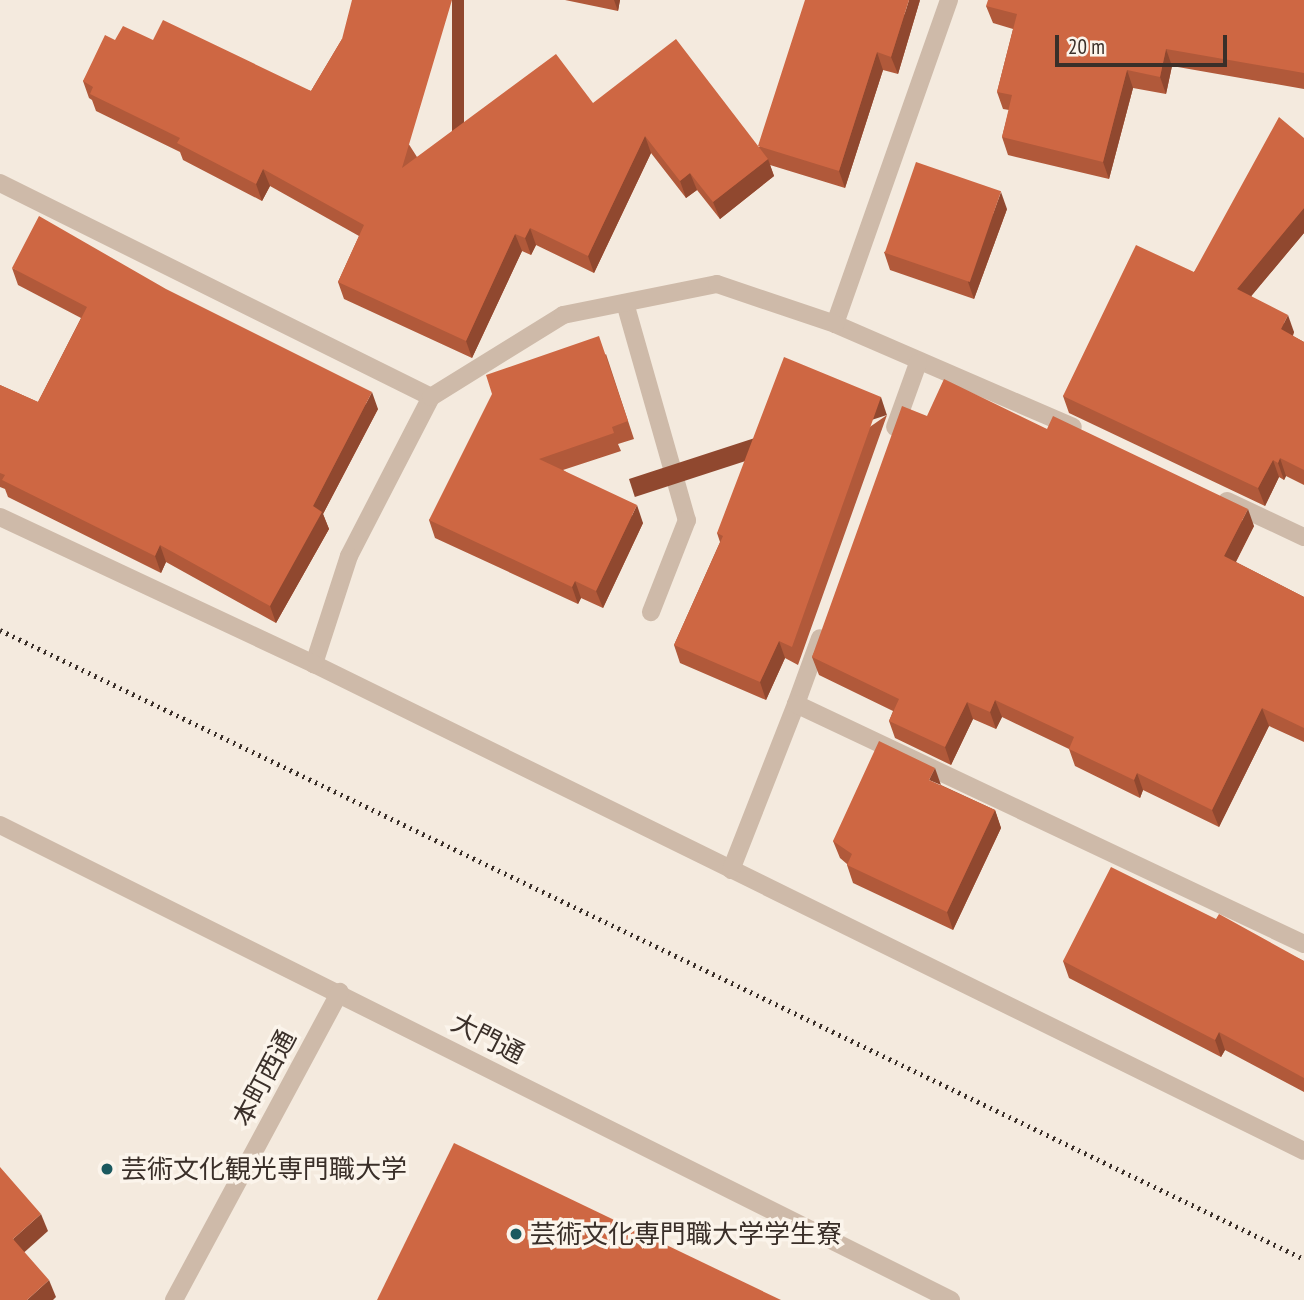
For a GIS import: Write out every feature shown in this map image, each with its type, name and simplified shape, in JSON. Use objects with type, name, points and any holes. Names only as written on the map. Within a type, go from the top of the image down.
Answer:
[{"type":"street","points":[[835,324],[949,0]]},
{"type":"street","points":[[0,183],[430,397]]},
{"type":"street","points":[[314,664],[349,556],[430,397],[563,315],[717,284],[835,324],[918,363],[1093,436]]},
{"type":"street","points":[[625,303],[687,520],[651,612]]},
{"type":"street","points":[[890,441],[918,363]]},
{"type":"street","points":[[1205,490],[1304,537]]},
{"type":"street","points":[[0,517],[314,664],[1304,1151]]},
{"type":"street","points":[[731,870],[824,625]]},
{"type":"street","points":[[796,704],[1304,944]]},
{"type":"street","name":"大門通","points":[[0,825],[341,992],[951,1300]]},
{"type":"street","name":"本町西通","points":[[174,1300],[341,992]]},
{"type":"building","points":[[352,0],[452,0],[402,168],[556,54],[593,103],[676,39],[768,159],[713,202],[690,173],[680,181],[645,136],[588,256],[530,228],[525,238],[515,234],[466,341],[338,282],[364,225],[263,169],[256,184],[177,143],[180,138],[90,94],[93,87],[83,81],[105,35],[115,40],[123,26],[153,40],[163,20],[311,91],[342,39]]},
{"type":"building","points":[[805,0],[909,0],[891,57],[877,52],[839,171],[758,146]]},
{"type":"building","points":[[988,0],[1304,0],[1304,73],[1166,49],[1160,77],[1127,70],[1103,162],[1002,137],[1012,95],[997,92],[1017,14],[986,6]]},
{"type":"building","points":[[1279,117],[1304,138],[1304,208],[1237,289],[1288,315],[1281,329],[1304,342],[1304,470],[1280,458],[1278,463],[1273,460],[1258,488],[1063,396],[1136,245],[1194,272]]},
{"type":"building","points":[[916,162],[1001,191],[970,282],[885,253]]},
{"type":"building","points":[[39,216],[166,289],[372,392],[313,506],[322,512],[270,606],[160,545],[155,556],[2,480],[5,475],[0,473],[0,385],[38,402],[87,307],[12,268]]},
{"type":"building","points":[[599,336],[628,421],[612,427],[614,433],[539,459],[637,505],[596,591],[575,581],[572,587],[429,520],[492,394],[486,375]]},
{"type":"building","points":[[784,357],[881,397],[792,647],[779,641],[760,682],[674,645],[723,536],[717,533]]},
{"type":"building","points":[[944,379],[1047,429],[1053,416],[1248,509],[1224,556],[1304,597],[1304,728],[1262,708],[1212,810],[1137,773],[1134,780],[1069,749],[1074,737],[995,700],[990,712],[967,702],[945,747],[889,721],[899,699],[812,657],[902,406],[927,416]]},
{"type":"building","points":[[879,741],[935,768],[929,780],[995,810],[947,912],[847,865],[852,854],[833,841]]},
{"type":"building","points":[[1111,867],[1216,919],[1219,914],[1304,961],[1304,1078],[1219,1032],[1215,1040],[1063,961]]},
{"type":"building","name":"芸術文化専門職大学学生寮","points":[[454,1143],[781,1300],[377,1300]]},
{"type":"building","points":[[0,1167],[41,1214],[13,1239],[49,1280],[27,1300],[0,1300]]},
{"type":"railway","points":[[0,630],[1304,1259]]},
{"type":"place","name":"芸術文化観光専門職大学","points":[[107,1169]]},
{"type":"place","name":"芸術文化専門職大学学生寮","points":[[516,1234]]}]
